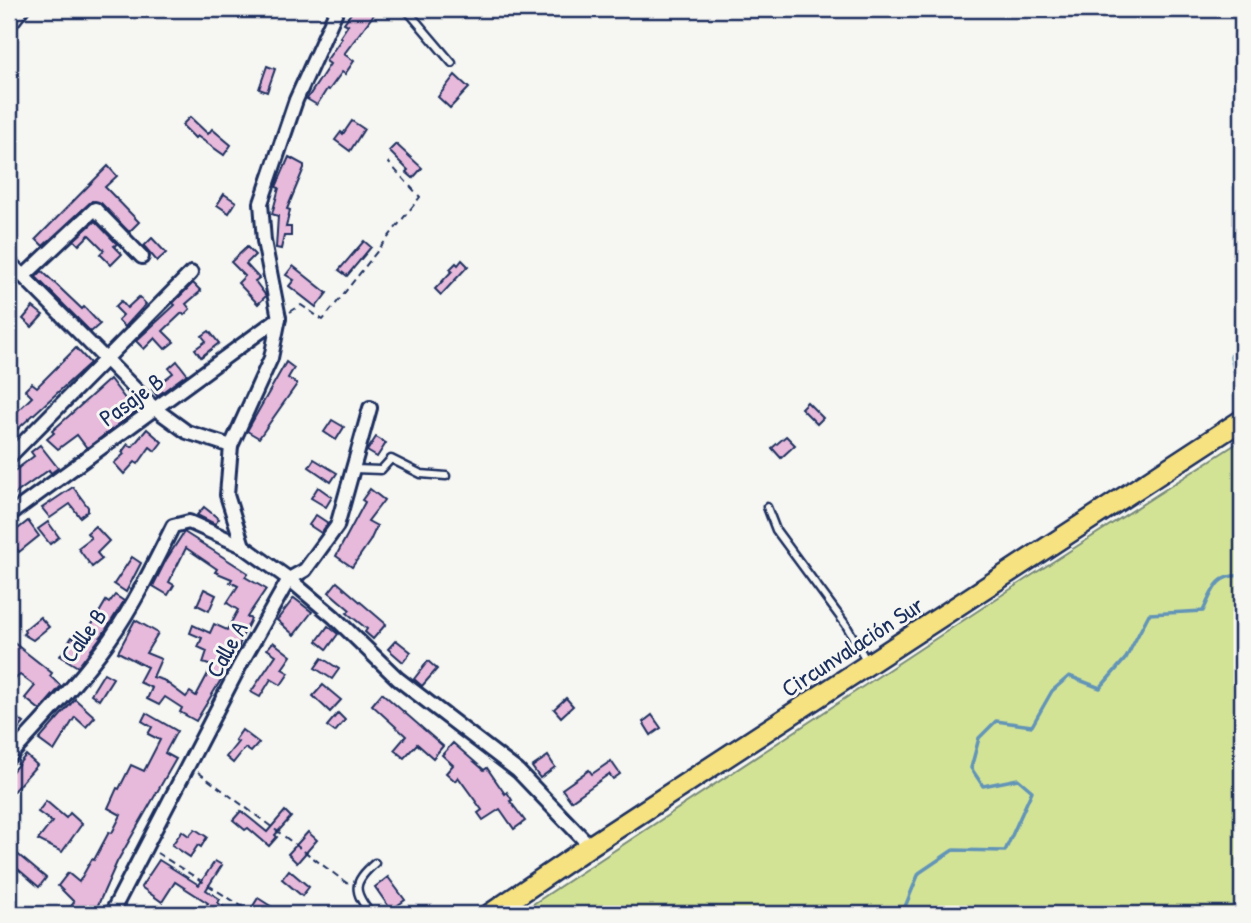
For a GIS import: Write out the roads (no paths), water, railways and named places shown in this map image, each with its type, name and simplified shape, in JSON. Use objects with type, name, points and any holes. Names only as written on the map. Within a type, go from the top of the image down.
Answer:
[{"type":"main road","name":"Circunvalación Sur","points":[[490,914],[1242,420]]},
{"type":"street","points":[[337,9],[296,100],[261,203],[264,242],[279,318],[271,358],[231,446],[226,495],[243,546],[289,579],[334,617],[398,679],[518,771],[590,846]]},
{"type":"street","points":[[24,276],[95,209],[142,257]]},
{"type":"street","points":[[9,262],[154,408],[187,432],[231,446]]},
{"type":"street","points":[[9,457],[191,274]]},
{"type":"street","name":"Pasaje B","points":[[9,515],[279,318]]},
{"type":"street","name":"Calle A","points":[[111,914],[239,667],[289,579],[305,570],[337,526],[370,408]]},
{"type":"street","name":"Calle B","points":[[9,757],[110,639],[143,586],[173,526],[190,522],[243,546]]},
{"type":"lane","points":[[9,31],[26,9]]},
{"type":"lane","points":[[406,9],[452,63]]},
{"type":"lane","points":[[354,469],[381,470],[391,459],[421,474],[446,476]]},
{"type":"lane","points":[[767,507],[776,530],[845,625],[869,665]]},
{"type":"lane","points":[[372,914],[359,899],[356,891],[359,880],[375,863]]},
{"type":"waterway","points":[[1242,344],[1231,356],[1242,396]]},
{"type":"waterway","points":[[902,914],[919,873],[953,850],[1005,851],[1032,791],[1018,779],[983,786],[971,768],[979,738],[996,721],[1032,726],[1052,691],[1069,676],[1100,688],[1126,658],[1149,614],[1203,611],[1221,580],[1242,576]]}]
